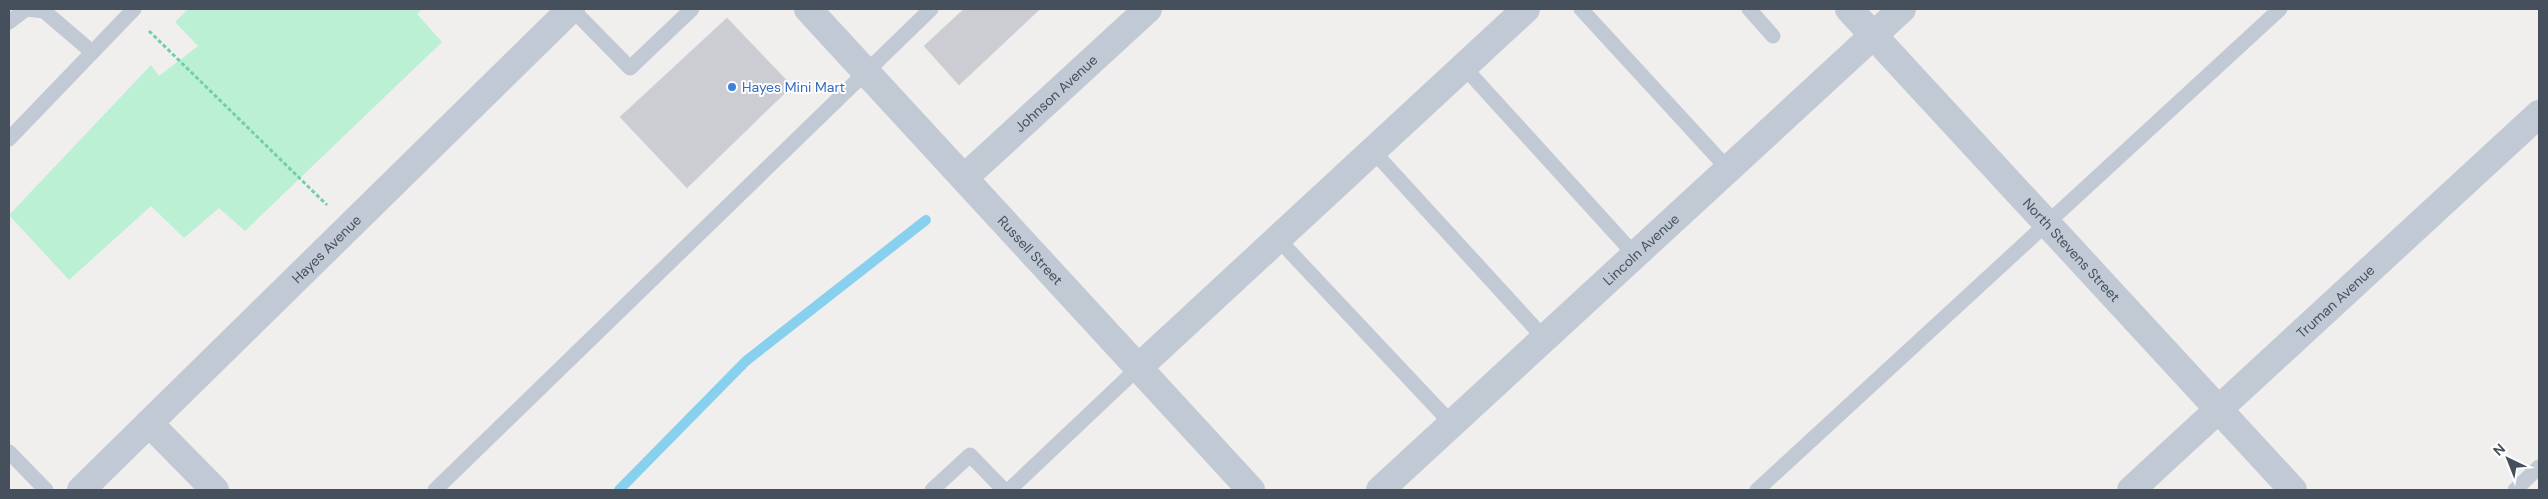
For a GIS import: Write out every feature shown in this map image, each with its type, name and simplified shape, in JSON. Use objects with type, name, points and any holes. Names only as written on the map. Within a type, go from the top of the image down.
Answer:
[{"type":"street","name":"Hayes Avenue","points":[[81,490],[572,9]]},
{"type":"street","name":"Russell Street","points":[[808,9],[1251,490]]},
{"type":"street","name":"Johnson Avenue","points":[[964,178],[1148,9]]},
{"type":"street","points":[[1138,368],[1526,9]]},
{"type":"street","name":"North Stevens Street","points":[[1849,9],[2293,490]]},
{"type":"street","name":"Lincoln Avenue","points":[[1380,490],[1902,9]]},
{"type":"street","name":"Truman Avenue","points":[[2131,490],[2539,114]]},
{"type":"street","points":[[150,423],[215,490]]},
{"type":"lane","points":[[9,22],[26,9],[44,11],[92,52]]},
{"type":"lane","points":[[9,139],[134,9]]},
{"type":"lane","points":[[572,9],[630,68],[689,10]]},
{"type":"lane","points":[[435,490],[931,9]]},
{"type":"lane","points":[[1580,9],[1728,169]]},
{"type":"lane","points":[[1749,9],[1773,36]]},
{"type":"lane","points":[[1757,490],[2280,9]]},
{"type":"lane","points":[[1464,67],[1635,254]]},
{"type":"lane","points":[[1372,151],[1545,339]]},
{"type":"lane","points":[[1278,240],[1452,424]]},
{"type":"lane","points":[[1009,490],[1138,368]]},
{"type":"lane","points":[[9,452],[46,490]]},
{"type":"lane","points":[[932,490],[970,455],[1004,490]]},
{"type":"lane","points":[[2515,490],[2539,467]]},
{"type":"path","points":[[147,29],[327,205]]},
{"type":"green space","points":[[188,9],[422,9],[417,14],[442,42],[245,231],[219,208],[184,238],[151,206],[69,280],[9,215],[151,65],[159,76],[198,46],[175,22]]},
{"type":"building","points":[[964,9],[1040,9],[959,85],[924,46]]},
{"type":"building","points":[[727,18],[792,86],[687,188],[620,117]]},
{"type":"waterway","points":[[619,490],[746,361],[926,220]]},
{"type":"place","name":"Hayes Mini Mart","points":[[732,87]]}]
